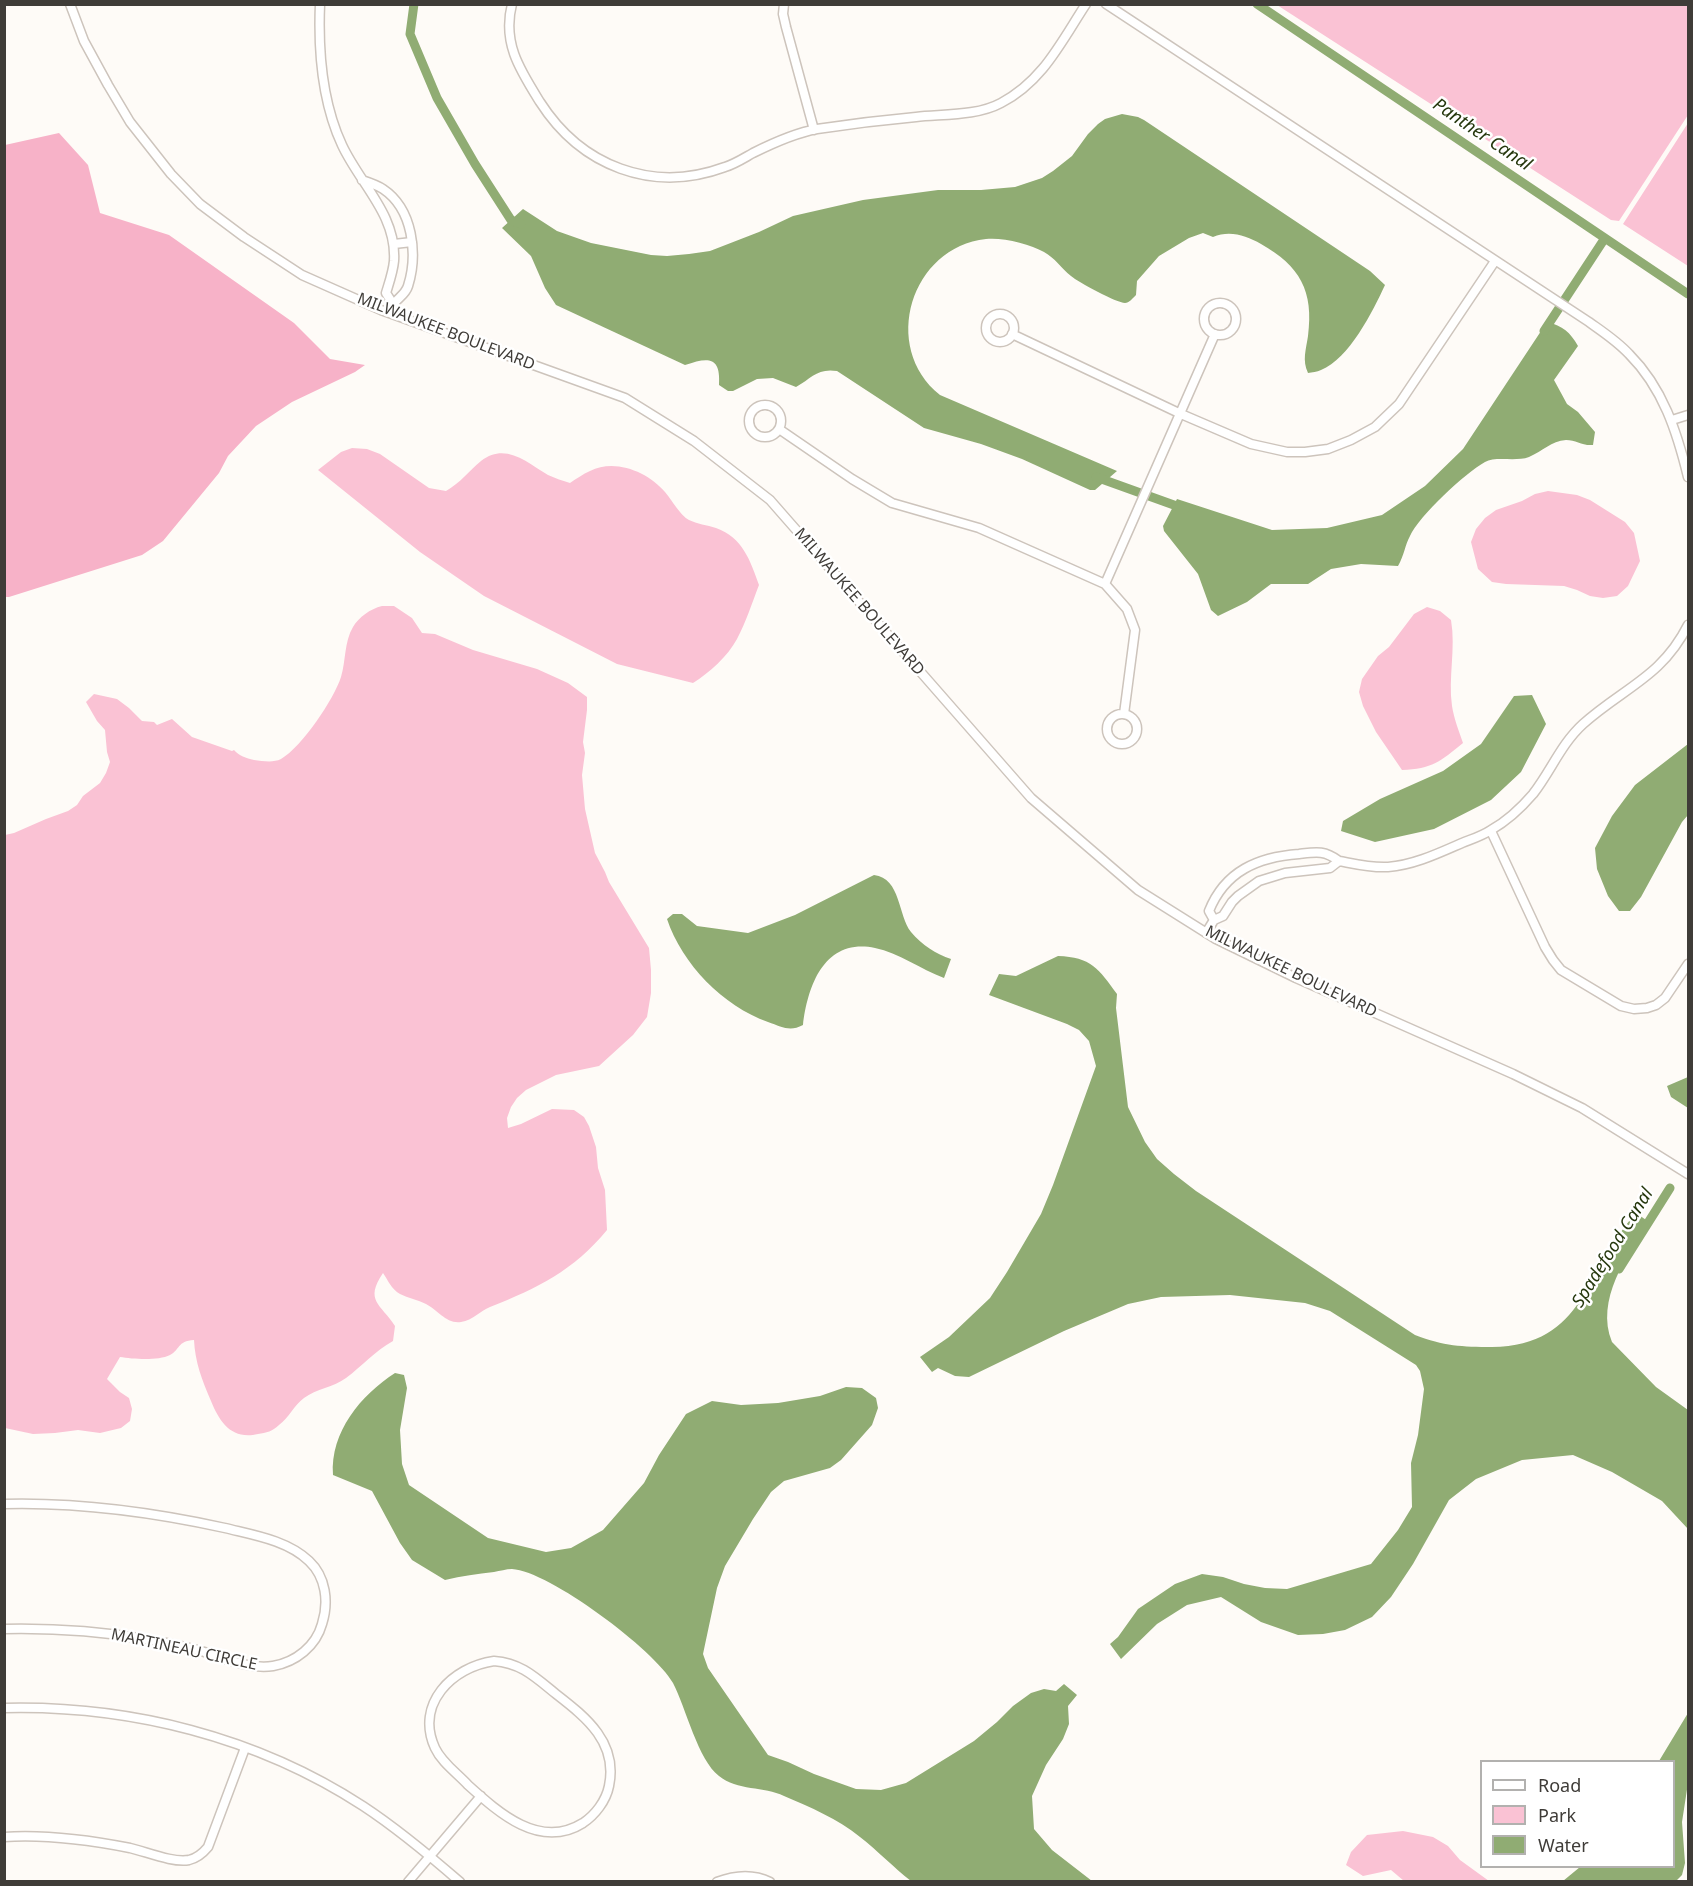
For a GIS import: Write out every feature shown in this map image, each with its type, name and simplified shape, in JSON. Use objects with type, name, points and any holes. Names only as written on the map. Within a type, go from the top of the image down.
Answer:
[{"type":"street","name":"MILWAUKEE BOULEVARD","points":[[70,4],[84,41],[130,122],[171,174],[200,204],[244,237],[302,275],[389,313],[625,398],[694,441],[770,500],[1031,798],[1138,890],[1206,933],[1296,978],[1513,1074],[1582,1108],[1689,1174]]},
{"type":"street","points":[[320,4],[321,60],[327,100],[342,146],[387,219],[394,244],[394,263],[386,293],[393,304]]},
{"type":"street","points":[[512,4],[510,25],[512,49],[523,75],[558,128],[584,150],[620,169],[645,176],[667,178],[695,175],[725,167],[784,138],[814,130],[964,113],[998,105],[1029,85],[1040,74],[1086,4]]},
{"type":"street","points":[[784,4],[783,14],[786,27],[814,130]]},
{"type":"street","points":[[1106,4],[1617,342],[1660,394],[1672,420],[1689,477]]},
{"type":"street","points":[[361,180],[382,188],[393,198],[407,217],[412,242],[408,288],[393,304],[389,313]]},
{"type":"street","points":[[394,244],[412,242]]},
{"type":"street","points":[[1012,334],[1181,414],[1251,444],[1287,452],[1328,449],[1351,440],[1387,418],[1399,404],[1495,261]]},
{"type":"street","points":[[1105,584],[1215,334]]},
{"type":"street","points":[[1672,420],[1689,415]]},
{"type":"street","points":[[779,429],[852,480],[892,504],[979,528],[1105,584],[1127,609],[1135,630],[1124,714]]},
{"type":"street","points":[[1214,920],[1209,911],[1227,881],[1252,865],[1269,858],[1318,852],[1328,853],[1339,861],[1375,867],[1407,864],[1491,831],[1520,808],[1533,794],[1564,745],[1576,731],[1659,666],[1672,652],[1689,625]]},
{"type":"street","points":[[1491,831],[1545,947],[1561,970],[1621,1006],[1634,1009],[1656,1005],[1665,998],[1689,964]]},
{"type":"street","points":[[1283,855],[1286,873]]},
{"type":"street","points":[[1206,933],[1214,920],[1223,916],[1232,902],[1259,881],[1286,873],[1330,868],[1339,861]]},
{"type":"street","name":"MARTINEAU CIRCLE","points":[[4,1504],[64,1504],[145,1512],[268,1540],[291,1548],[310,1562],[323,1583],[326,1606],[321,1629],[315,1640],[296,1658],[272,1666],[250,1665],[193,1649],[145,1639],[83,1631],[4,1629]]},
{"type":"street","points":[[482,1662],[507,1662],[529,1673],[563,1699],[595,1729],[610,1759],[608,1791],[589,1818],[566,1830],[555,1832],[538,1832],[524,1828],[481,1796],[439,1754],[430,1733],[432,1711],[442,1688],[464,1669],[482,1662]]},
{"type":"street","points":[[4,1708],[60,1709],[125,1716],[207,1734],[245,1748],[336,1790],[391,1825],[460,1881]]},
{"type":"street","points":[[4,1837],[66,1838],[190,1860],[200,1855],[208,1847],[245,1748]]},
{"type":"street","points":[[408,1881],[481,1796]]},
{"type":"street","points":[[717,1881],[742,1875],[770,1881]]},
{"type":"green space","points":[[1277,5],[1688,5],[1688,115],[1619,221],[1611,220]]},
{"type":"green space","points":[[1688,123],[1688,266],[1623,224]]},
{"type":"green space","points":[[352,448],[367,449],[380,454],[429,488],[446,491],[481,461],[499,453],[516,456],[548,475],[570,483],[600,467],[620,467],[640,473],[658,485],[686,518],[725,532],[744,551],[759,585],[740,633],[723,658],[693,683],[617,664],[484,596],[420,552],[318,470],[341,452]]},
{"type":"green space","points":[[1548,491],[1577,495],[1590,500],[1625,522],[1634,533],[1640,561],[1628,586],[1617,596],[1603,598],[1590,596],[1564,586],[1492,582],[1478,569],[1471,542],[1476,529],[1485,518],[1496,510]]},
{"type":"green space","points":[[382,606],[394,606],[412,618],[422,633],[435,634],[473,650],[537,669],[568,683],[587,697],[582,775],[585,809],[595,853],[609,882],[649,948],[651,993],[647,1017],[633,1035],[599,1066],[556,1075],[526,1090],[517,1098],[507,1118],[508,1128],[552,1109],[574,1110],[584,1117],[596,1147],[598,1168],[605,1190],[607,1230],[581,1257],[554,1277],[461,1322],[451,1321],[426,1304],[400,1294],[392,1287],[383,1273],[377,1282],[375,1296],[380,1307],[395,1326],[393,1341],[341,1381],[304,1398],[283,1422],[267,1432],[241,1434],[234,1432],[223,1423],[202,1378],[194,1340],[184,1342],[173,1353],[165,1357],[145,1359],[120,1357],[107,1379],[129,1398],[132,1409],[130,1421],[121,1428],[100,1433],[78,1430],[33,1434],[5,1428],[5,835],[68,811],[100,783],[110,762],[105,730],[86,702],[94,694],[117,699],[142,721],[154,722],[157,725],[172,719],[192,737],[234,750],[245,758],[268,761],[281,759],[307,734],[332,697],[341,677],[348,639],[353,627],[365,614]]},
{"type":"green space","points":[[1427,607],[1440,611],[1451,620],[1452,706],[1463,743],[1436,763],[1421,768],[1402,770],[1376,732],[1359,692],[1362,679],[1378,656],[1389,647],[1414,614]]},
{"type":"green space","points":[[1403,1831],[1433,1837],[1448,1846],[1460,1860],[1489,1881],[1404,1881],[1391,1870],[1363,1876],[1346,1865],[1351,1852],[1367,1835]]},
{"type":"shaded area","points":[[59,133],[88,165],[100,213],[169,235],[294,323],[330,359],[365,365],[292,402],[256,426],[228,456],[219,473],[163,541],[142,555],[5,597],[5,145]]},
{"type":"water","points":[[1122,114],[1144,120],[1370,271],[1385,285],[1359,333],[1341,356],[1321,370],[1308,373],[1305,359],[1309,306],[1301,281],[1286,261],[1243,236],[1225,234],[1213,237],[1203,233],[1189,238],[1159,256],[1137,281],[1136,295],[1125,303],[1106,296],[1075,279],[1044,252],[1016,242],[986,239],[960,246],[939,260],[923,279],[912,302],[908,327],[911,352],[922,375],[940,395],[1117,471],[1095,490],[1090,490],[1022,459],[981,444],[924,428],[837,371],[819,372],[796,387],[773,378],[757,379],[733,391],[728,391],[719,385],[718,369],[711,361],[685,365],[556,305],[545,288],[531,256],[502,228],[523,209],[557,231],[591,243],[651,255],[667,256],[710,251],[793,216],[863,200],[938,190],[1015,187],[1042,178],[1053,171],[1072,156],[1098,124],[1105,119]]},
{"type":"water","points":[[1547,322],[1565,330],[1578,346],[1554,380],[1567,404],[1578,412],[1595,432],[1593,445],[1566,440],[1551,444],[1529,457],[1494,459],[1485,462],[1455,485],[1432,507],[1410,536],[1398,566],[1361,564],[1331,569],[1308,584],[1271,584],[1247,602],[1218,616],[1211,610],[1198,574],[1164,531],[1163,526],[1177,499],[1272,530],[1327,528],[1382,515],[1425,486],[1463,449]]},
{"type":"water","points":[[1532,695],[1546,724],[1521,772],[1491,800],[1434,829],[1375,842],[1341,831],[1343,821],[1380,799],[1443,771],[1481,744],[1514,696]]},
{"type":"water","points":[[1688,744],[1688,815],[1641,897],[1630,911],[1619,911],[1608,896],[1597,869],[1595,848],[1612,816],[1635,785]]},
{"type":"water","points":[[874,875],[883,878],[894,890],[907,925],[915,937],[951,959],[944,978],[884,950],[858,947],[843,950],[822,967],[809,994],[803,1025],[794,1028],[782,1027],[751,1015],[720,994],[706,981],[683,952],[667,919],[673,914],[682,914],[697,926],[748,933],[795,915]]},
{"type":"water","points":[[1058,956],[1079,959],[1093,966],[1117,994],[1116,1008],[1128,1107],[1145,1142],[1157,1159],[1196,1191],[1415,1335],[1453,1345],[1492,1347],[1523,1343],[1547,1334],[1565,1319],[1580,1301],[1619,1235],[1636,1213],[1649,1222],[1623,1263],[1610,1294],[1608,1326],[1612,1342],[1656,1387],[1688,1410],[1688,1529],[1662,1501],[1612,1472],[1573,1455],[1522,1460],[1476,1479],[1449,1500],[1413,1564],[1391,1597],[1372,1617],[1345,1630],[1298,1635],[1261,1622],[1221,1597],[1187,1605],[1157,1624],[1121,1659],[1110,1644],[1118,1637],[1138,1609],[1175,1584],[1202,1574],[1265,1588],[1287,1589],[1371,1564],[1398,1530],[1412,1507],[1411,1463],[1418,1435],[1424,1389],[1420,1371],[1416,1365],[1330,1311],[1305,1303],[1230,1295],[1161,1297],[1128,1304],[1064,1331],[969,1377],[955,1376],[938,1368],[932,1372],[920,1357],[949,1337],[990,1298],[1041,1214],[1096,1066],[1089,1041],[1079,1030],[989,995],[999,974],[1016,976]]},
{"type":"water","points":[[1688,1077],[1688,1108],[1671,1097],[1667,1086]]},
{"type":"water","points":[[395,1373],[404,1375],[407,1388],[400,1430],[402,1464],[409,1485],[488,1538],[546,1552],[571,1548],[603,1530],[644,1483],[686,1414],[712,1401],[741,1405],[778,1403],[820,1396],[846,1387],[862,1388],[876,1398],[878,1408],[872,1425],[841,1460],[830,1468],[784,1481],[771,1492],[753,1519],[725,1566],[717,1588],[703,1654],[708,1668],[768,1755],[856,1789],[881,1790],[906,1783],[974,1741],[1031,1693],[1044,1689],[1056,1691],[1064,1684],[1077,1695],[1068,1706],[1069,1724],[1063,1739],[1046,1765],[1032,1796],[1034,1829],[1052,1850],[1092,1881],[911,1881],[860,1837],[833,1819],[776,1793],[734,1784],[719,1776],[705,1758],[673,1683],[662,1669],[624,1633],[574,1597],[529,1573],[512,1569],[445,1580],[412,1560],[400,1543],[372,1491],[333,1475],[333,1459],[337,1444],[350,1416],[371,1392]]},
{"type":"water","points":[[1688,1713],[1688,1783],[1682,1822],[1685,1863],[1682,1875],[1676,1881],[1563,1881],[1579,1868],[1675,1868],[1675,1760],[1660,1760]]},
{"type":"waterway","points":[[414,4],[410,34],[437,98],[511,220],[521,224]]},
{"type":"waterway","name":"Panther Canal","points":[[1257,4],[1688,294]]},
{"type":"waterway","points":[[1544,331],[1605,238]]},
{"type":"waterway","points":[[1096,477],[1185,509]]},
{"type":"waterway","name":"Spadefood Canal","points":[[1619,1269],[1670,1188]]}]
